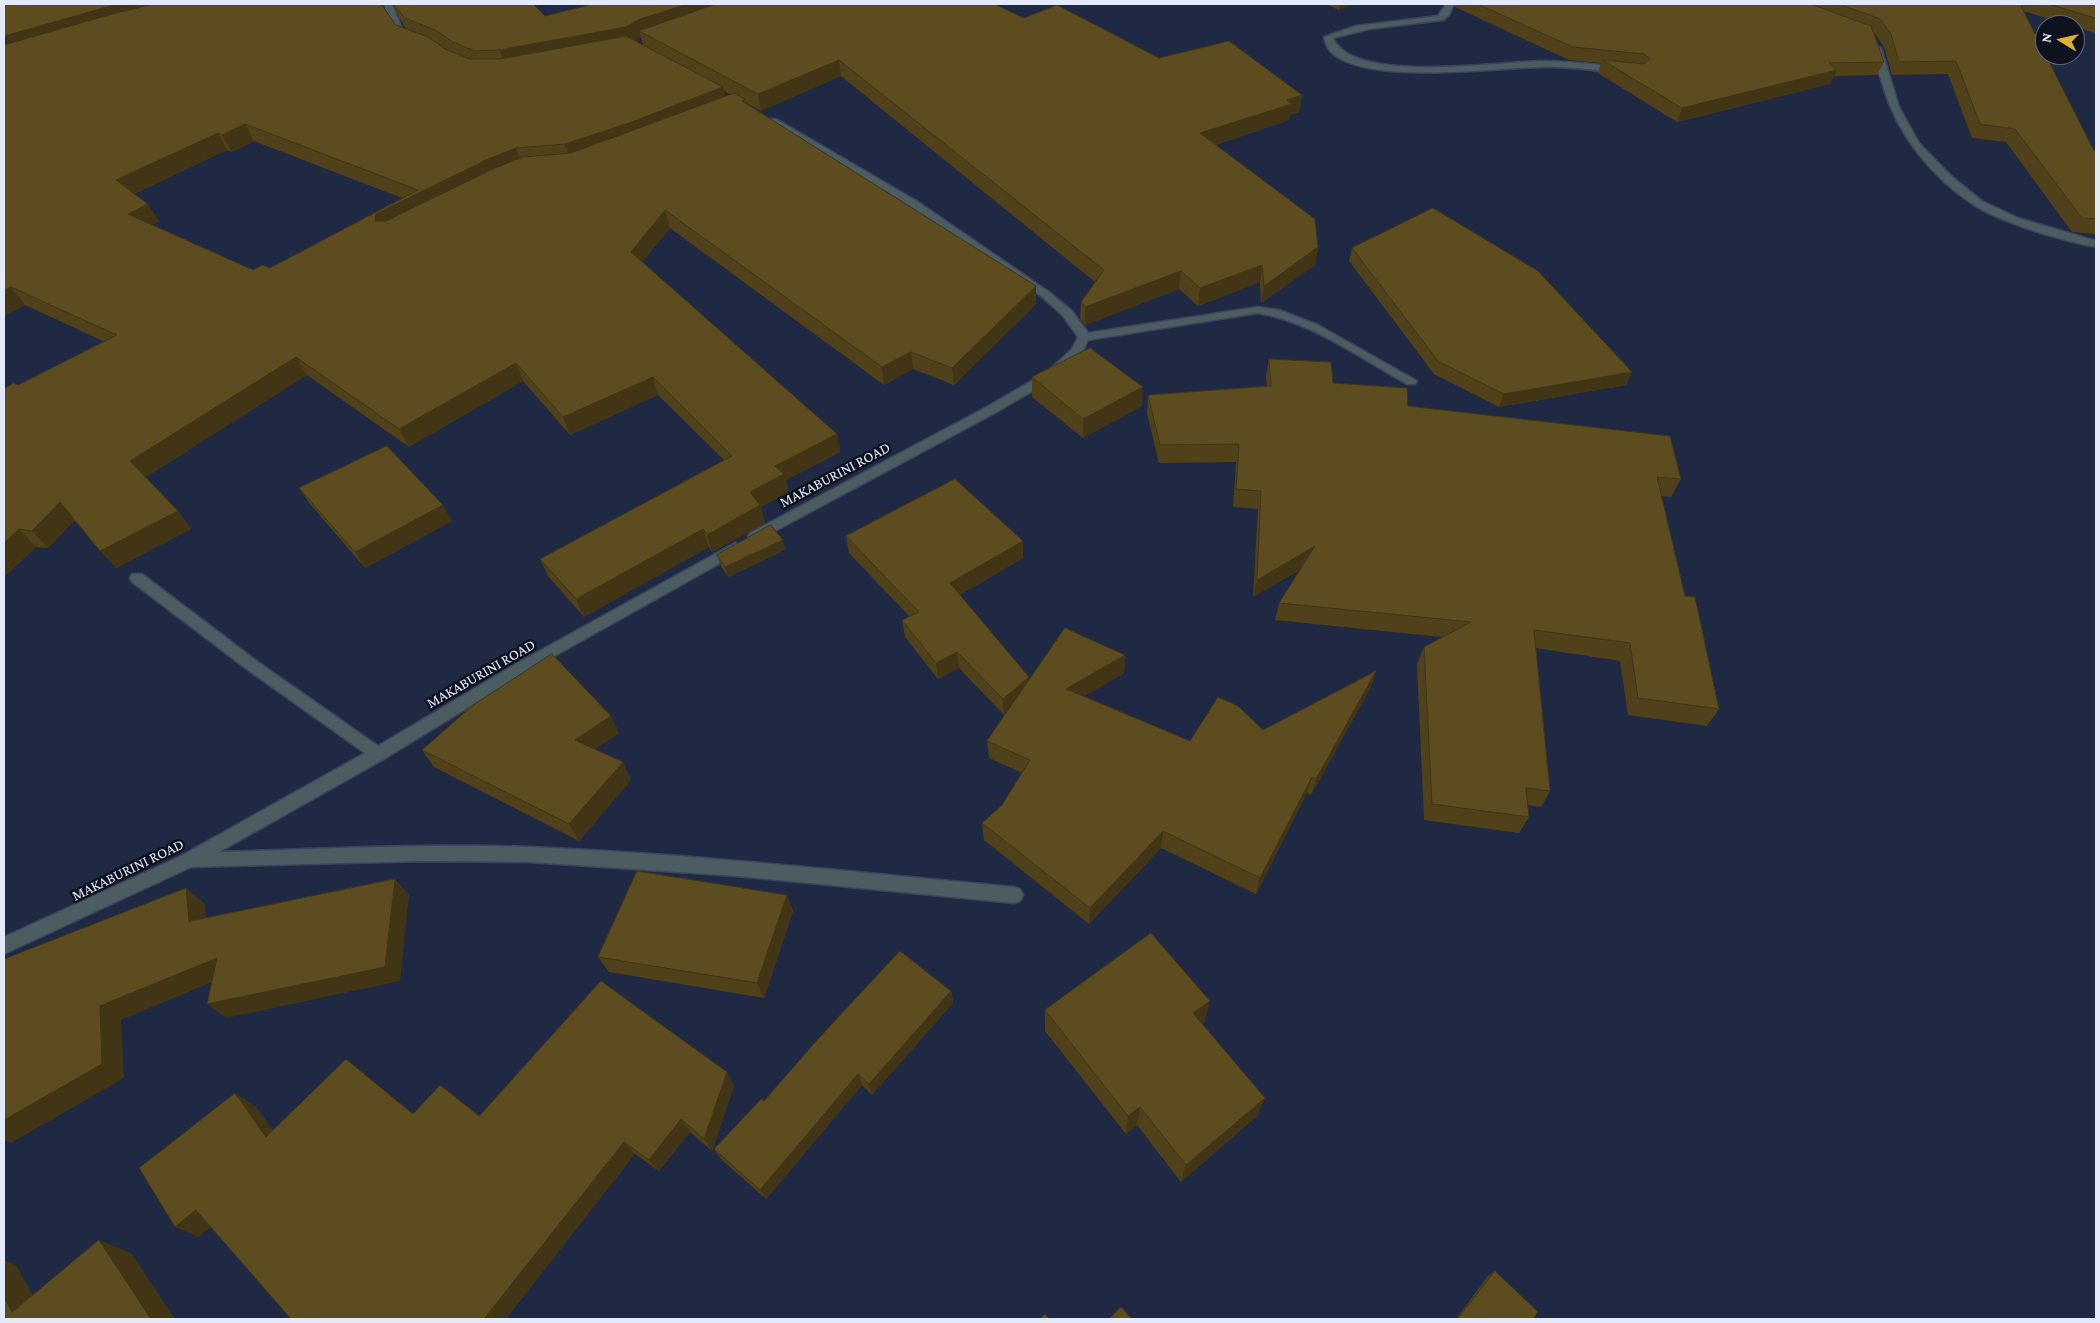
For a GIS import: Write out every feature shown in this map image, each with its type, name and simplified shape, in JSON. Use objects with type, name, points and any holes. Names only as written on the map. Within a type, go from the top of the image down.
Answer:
[{"type":"street","points":[[388,4],[393,19],[401,33],[417,42]]},
{"type":"street","points":[[1450,4],[1446,13],[1440,18],[1375,24],[1351,29],[1328,37],[1329,45],[1337,53],[1356,62],[1401,68],[1484,69],[1574,64],[1630,71]]},
{"type":"street","points":[[1869,35],[1878,51],[1894,107],[1915,144],[1947,178],[1978,203],[2014,220],[2096,244]]},
{"type":"street","points":[[764,117],[840,159],[914,204],[1045,294],[1079,326],[1084,337],[1235,312],[1269,311],[1307,324],[1411,381]]},
{"type":"street","name":"MAKABURINI ROAD","points":[[4,946],[187,860],[378,754],[521,668],[804,509],[989,411],[1069,361],[1084,337]]},
{"type":"street","points":[[137,578],[253,666],[378,754]]},
{"type":"street","points":[[187,860],[460,853],[689,864],[1014,895]]},
{"type":"building","points":[[4,4],[118,4],[4,36]]},
{"type":"building","points":[[154,4],[381,4],[396,25],[428,37],[445,49],[470,59],[500,59],[626,36],[723,87],[629,123],[565,144],[516,148],[486,160],[376,214],[375,221],[386,221],[495,168],[523,157],[571,153],[734,93],[745,99],[742,101],[1036,286],[952,368],[911,352],[882,367],[665,210],[631,252],[837,434],[775,466],[784,474],[750,492],[760,505],[707,535],[703,529],[576,599],[540,559],[732,456],[653,377],[563,417],[516,363],[399,429],[296,357],[130,461],[178,511],[100,551],[60,502],[32,531],[19,529],[4,543],[4,389],[13,383],[18,385],[117,335],[11,287],[4,291],[4,45]],"holes":[[[245,124],[418,190],[270,268],[262,265],[253,270],[128,214],[148,204],[116,180],[218,133],[222,135]]]},
{"type":"building","points":[[393,4],[533,4],[545,16],[593,4],[688,4],[640,19],[626,27],[499,50],[475,51],[453,42],[435,30],[405,18]]},
{"type":"building","points":[[716,4],[994,4],[1024,18],[1057,5],[1159,58],[1229,41],[1302,95],[1287,100],[1292,104],[1200,133],[1315,219],[1318,247],[1264,286],[1262,265],[1200,288],[1181,271],[1085,307],[1081,302],[1104,270],[839,60],[758,94],[639,31]]},
{"type":"building","points":[[1478,4],[1810,4],[1871,26],[1884,62],[1829,63],[1837,70],[1682,108],[1602,60],[1644,64],[1650,59],[1644,54],[1573,47]]},
{"type":"building","points":[[1839,4],[2020,4],[2035,34],[2035,65],[2051,65],[2096,153],[2096,219],[2082,218],[2015,129],[1980,124],[1956,61],[1899,62],[1891,34],[1880,19]]},
{"type":"building","points":[[2049,4],[2096,4],[2096,18]]},
{"type":"building","points":[[1433,208],[1538,271],[1632,372],[1504,394],[1438,361],[1352,248]]},
{"type":"building","points":[[1090,348],[1143,387],[1083,419],[1032,377]]},
{"type":"building","points":[[1269,359],[1331,362],[1333,383],[1407,388],[1408,406],[1670,436],[1681,479],[1657,477],[1685,596],[1695,597],[1719,709],[1638,698],[1630,643],[1534,630],[1550,791],[1526,788],[1529,817],[1432,804],[1424,647],[1471,622],[1279,603],[1315,546],[1257,580],[1261,491],[1236,489],[1239,444],[1160,445],[1148,395],[1271,386]]},
{"type":"building","points":[[387,446],[443,505],[355,552],[299,488]]},
{"type":"building","points":[[955,479],[1023,541],[950,583],[1029,677],[1003,699],[957,652],[936,663],[902,620],[919,612],[846,536]]},
{"type":"building","points":[[771,525],[783,540],[725,567],[717,555]]},
{"type":"building","points":[[1065,628],[1125,655],[1066,689],[1190,741],[1218,697],[1238,706],[1263,730],[1376,671],[1316,779],[1312,777],[1260,878],[1163,831],[1090,908],[982,823],[1002,805],[1030,760],[987,741]]},
{"type":"building","points":[[552,654],[611,716],[575,740],[623,762],[569,824],[422,750],[472,706]]},
{"type":"building","points":[[637,871],[787,895],[757,983],[598,957]]},
{"type":"building","points":[[395,879],[385,967],[207,1004],[217,958],[100,1006],[102,1064],[4,1120],[4,959],[186,888],[189,921]]},
{"type":"building","points":[[1151,933],[1210,1001],[1193,1013],[1265,1098],[1186,1165],[1140,1107],[1128,1116],[1045,1010]]},
{"type":"building","points":[[900,951],[951,991],[869,1084],[858,1074],[760,1190],[714,1149],[761,1099],[764,1101],[818,1039]]},
{"type":"building","points":[[601,981],[727,1072],[704,1139],[681,1119],[649,1160],[624,1142],[484,1319],[291,1319],[196,1210],[175,1227],[139,1168],[235,1093],[266,1137],[346,1059],[413,1114],[440,1085],[479,1116]]},
{"type":"building","points":[[99,1240],[151,1319],[4,1319],[4,1297],[12,1312]]},
{"type":"building","points":[[1495,1271],[1538,1312],[1533,1319],[1458,1319]]},
{"type":"building","points":[[1121,1307],[1132,1319],[1109,1319]]},
{"type":"building","points":[[1045,1314],[1049,1319],[1040,1319]]}]
